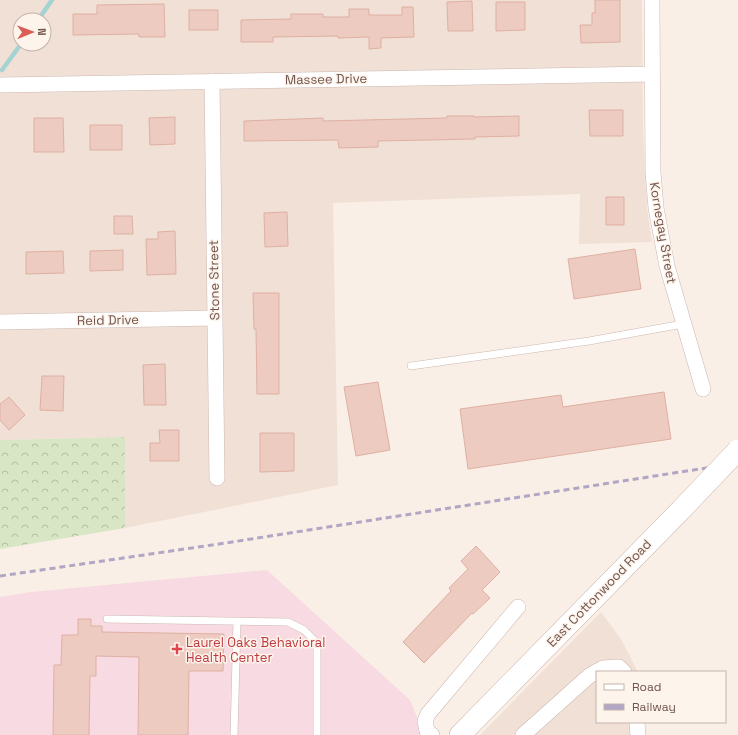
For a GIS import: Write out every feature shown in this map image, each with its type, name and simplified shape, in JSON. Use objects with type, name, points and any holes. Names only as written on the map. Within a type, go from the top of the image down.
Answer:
[{"type":"main road","name":"East Cottonwood Road","points":[[460,735],[738,450]]},
{"type":"street","name":"Kornegay Street","points":[[652,0],[653,172],[656,208],[667,266],[703,389]]},
{"type":"street","name":"Massee Drive","points":[[0,85],[652,74]]},
{"type":"street","name":"Stone Street","points":[[212,81],[217,478]]},
{"type":"street","name":"Reid Drive","points":[[0,322],[215,318]]},
{"type":"street","points":[[432,735],[427,731],[425,721],[428,714],[518,607]]},
{"type":"street","points":[[598,671],[604,668],[619,667],[623,671]]},
{"type":"street","points":[[524,735],[589,676],[596,672]]},
{"type":"street","points":[[637,723],[638,735]]},
{"type":"lane","points":[[411,366],[589,341],[683,324]]},
{"type":"lane","points":[[107,619],[288,622],[304,630],[317,643],[317,735]]},
{"type":"lane","points":[[234,735],[237,621]]},
{"type":"shaded area","points":[[0,0],[642,0],[643,130],[647,208],[652,242],[579,244],[580,194],[333,203],[338,485],[125,528],[125,437],[0,440]]},
{"type":"shaded area","name":"Laurel Oaks Behavioral Health Center","points":[[267,570],[410,700],[423,735],[0,735],[0,597],[31,592]]},
{"type":"shaded area","points":[[601,612],[621,639],[637,671],[596,671],[596,723],[643,723],[645,735],[480,735]]},
{"type":"green space","points":[[125,437],[125,528],[0,549],[0,440]]},
{"type":"building","points":[[595,0],[620,0],[620,42],[581,43],[580,25],[592,25],[592,13],[595,13]]},
{"type":"building","points":[[472,1],[473,31],[448,31],[447,2]]},
{"type":"building","points":[[496,2],[525,2],[525,30],[496,31]]},
{"type":"building","points":[[164,4],[165,37],[139,37],[139,34],[73,35],[73,14],[97,14],[97,5]]},
{"type":"building","points":[[402,7],[413,7],[414,37],[381,38],[381,48],[369,49],[369,37],[273,37],[273,42],[241,42],[241,20],[291,19],[291,14],[323,14],[323,17],[349,17],[349,9],[369,9],[369,15],[402,15]]},
{"type":"building","points":[[189,10],[218,10],[218,30],[189,30]]},
{"type":"building","points":[[589,110],[623,110],[623,136],[590,136]]},
{"type":"building","points":[[447,116],[519,116],[519,136],[475,137],[475,139],[378,141],[378,147],[339,148],[338,140],[244,141],[244,121],[323,118],[323,121],[447,118]]},
{"type":"building","points":[[175,117],[175,144],[150,145],[149,118]]},
{"type":"building","points":[[34,118],[63,118],[64,152],[34,152]]},
{"type":"building","points":[[90,125],[122,125],[122,150],[90,150]]},
{"type":"building","points":[[606,197],[624,197],[624,225],[606,225]]},
{"type":"building","points":[[287,212],[288,246],[265,247],[264,213]]},
{"type":"building","points":[[114,216],[132,216],[133,234],[114,234]]},
{"type":"building","points":[[175,231],[176,274],[147,275],[146,239],[158,239],[158,232]]},
{"type":"building","points":[[635,249],[641,289],[574,299],[568,259]]},
{"type":"building","points":[[123,250],[123,270],[90,271],[90,251]]},
{"type":"building","points":[[63,251],[64,273],[26,274],[26,252]]},
{"type":"building","points":[[253,293],[279,293],[279,394],[257,394],[256,329],[254,329]]},
{"type":"building","points":[[165,364],[166,405],[144,405],[143,365]]},
{"type":"building","points":[[42,376],[64,376],[63,411],[40,410]]},
{"type":"building","points":[[378,382],[390,450],[356,456],[344,387]]},
{"type":"building","points":[[664,392],[671,439],[468,469],[460,409],[561,395],[563,407]]},
{"type":"building","points":[[9,397],[25,415],[9,430],[0,420],[0,404]]},
{"type":"building","points":[[159,430],[179,430],[179,461],[150,461],[150,443],[160,443]]},
{"type":"building","points":[[260,433],[294,433],[294,471],[260,472]]},
{"type":"building","points":[[476,546],[500,572],[482,590],[490,598],[473,614],[472,613],[424,663],[403,642],[451,591],[449,588],[468,569],[461,561]]},
{"type":"building","points":[[78,619],[91,619],[91,626],[102,626],[102,632],[224,634],[223,671],[189,671],[188,735],[138,735],[139,657],[96,656],[96,676],[90,676],[89,735],[53,735],[54,665],[61,665],[62,635],[78,635]]},
{"type":"waterway","points":[[44,12],[52,0]]},
{"type":"waterway","points":[[2,70],[15,52]]},
{"type":"railway","points":[[0,576],[219,544],[738,463]]},
{"type":"place","name":"Laurel Oaks Behavioral Health Center","points":[[177,649]]}]
